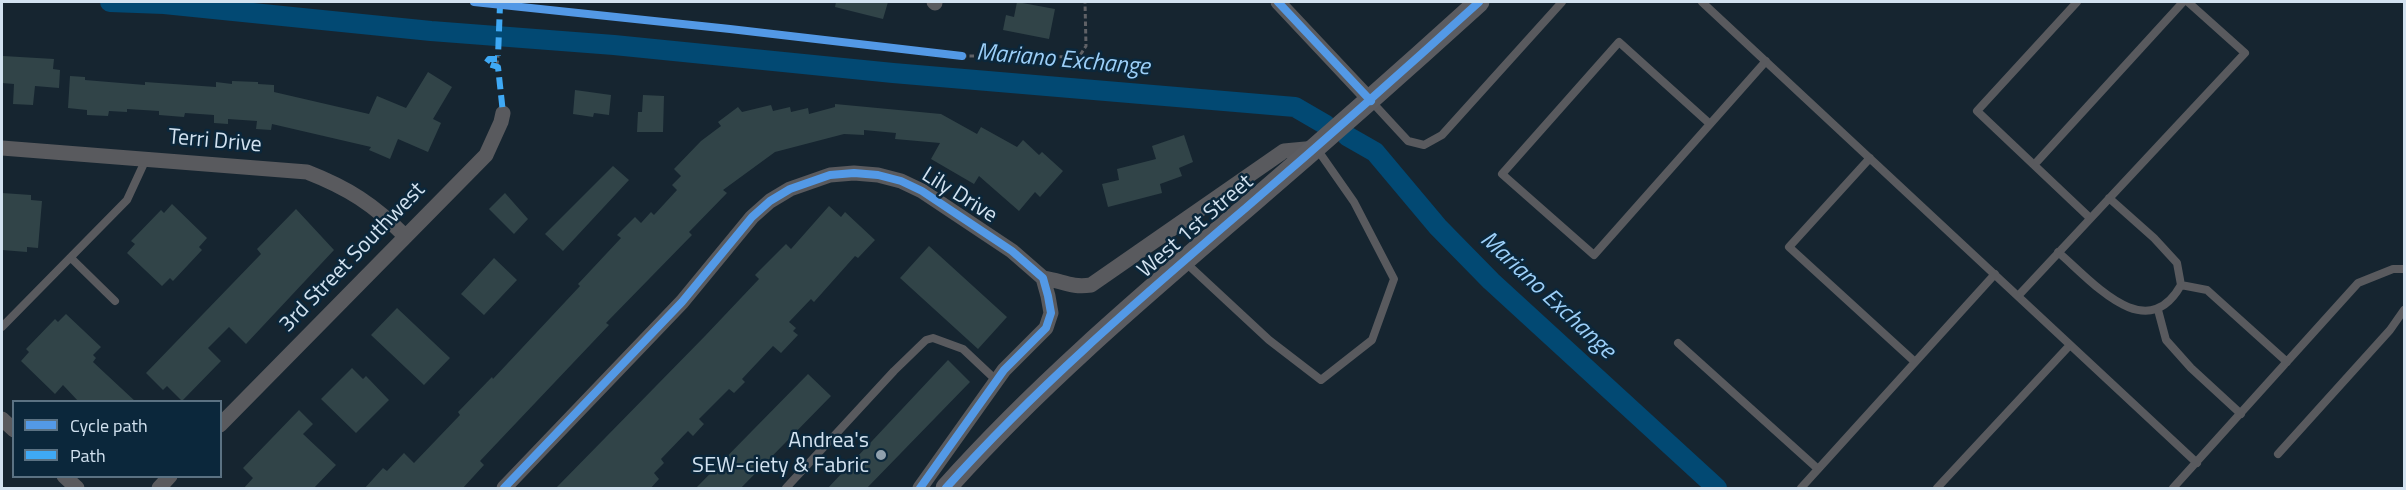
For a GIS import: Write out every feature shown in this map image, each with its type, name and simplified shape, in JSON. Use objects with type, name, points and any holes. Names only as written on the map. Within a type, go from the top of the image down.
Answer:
[{"type":"main road","name":"West 1st Street","points":[[946,489],[1015,414],[1123,313],[1371,100],[1479,2]]},
{"type":"street","points":[[1278,2],[1371,100]]},
{"type":"street","name":"3rd Street Southwest","points":[[222,423],[486,155],[503,113]]},
{"type":"street","name":"Terri Drive","points":[[2,148],[307,172],[340,185],[372,205],[405,236]]},
{"type":"street","points":[[920,489],[1004,370],[1046,328],[1050,312],[1043,278],[1075,287],[1091,285],[1284,151],[1316,148]]},
{"type":"street","name":"Lily Drive","points":[[504,489],[682,303],[752,217],[770,201],[812,180],[830,175],[854,173],[878,175],[901,181],[922,191],[1002,245],[1043,278]]},
{"type":"street","points":[[65,478],[78,489]]},
{"type":"lane","points":[[1371,100],[1408,141],[1424,145],[1442,135],[1562,2]]},
{"type":"lane","points":[[1702,2],[2197,463]]},
{"type":"lane","points":[[2077,2],[1977,111],[2090,218]]},
{"type":"lane","points":[[2018,296],[2245,52],[2186,2],[2034,165]]},
{"type":"lane","points":[[1710,123],[1619,42],[1502,174],[1594,255],[1766,61]]},
{"type":"lane","points":[[1184,261],[1269,340],[1321,380],[1372,340],[1394,279],[1354,202],[1316,148]]},
{"type":"lane","points":[[1870,158],[1789,247],[1915,362]]},
{"type":"lane","points":[[2,327],[128,200],[146,159]]},
{"type":"lane","points":[[2058,252],[2122,305],[2136,310],[2158,310],[2172,299],[2181,285],[2177,263],[2154,238],[2109,198]]},
{"type":"lane","points":[[70,258],[115,302]]},
{"type":"lane","points":[[2173,489],[2358,283],[2393,269],[2404,270]]},
{"type":"lane","points":[[1801,489],[1995,274]]},
{"type":"lane","points":[[2181,285],[2207,290],[2287,362]]},
{"type":"lane","points":[[2158,310],[2166,340],[2191,368],[2241,414]]},
{"type":"lane","points":[[2278,454],[2390,330],[2404,310]]},
{"type":"lane","points":[[786,489],[894,371],[926,340],[939,339],[963,349],[997,381]]},
{"type":"lane","points":[[1678,343],[1818,469]]},
{"type":"lane","points":[[1937,489],[2070,345]]},
{"type":"path","points":[[959,56],[1079,57],[1086,46],[1085,2]]},
{"type":"path","points":[[496,65],[498,56]]},
{"type":"building","points":[[836,2],[888,2],[883,19],[835,7]]},
{"type":"building","points":[[1017,2],[1055,9],[1049,39],[1003,30],[1006,15],[1014,17]]},
{"type":"building","points":[[3,56],[54,59],[53,69],[60,70],[59,88],[35,86],[33,105],[13,104],[14,84],[2,83]]},
{"type":"building","points":[[428,72],[452,87],[433,119],[441,123],[428,152],[398,139],[390,159],[369,150],[371,147],[272,124],[271,130],[256,129],[257,121],[228,119],[228,124],[214,123],[214,115],[185,113],[184,117],[159,115],[159,111],[127,109],[127,112],[109,111],[108,116],[87,115],[87,110],[68,108],[70,76],[85,77],[85,80],[145,85],[145,82],[216,87],[216,82],[232,84],[232,81],[258,82],[258,84],[274,85],[274,92],[369,114],[377,96],[406,108]]},
{"type":"building","points":[[575,90],[611,95],[609,115],[594,113],[593,117],[573,114]]},
{"type":"building","points":[[643,95],[664,96],[663,132],[637,132],[638,112],[642,112]]},
{"type":"building","points":[[835,104],[941,114],[977,134],[981,127],[1017,147],[1023,140],[1039,155],[1042,152],[1063,171],[1040,197],[1035,192],[1019,211],[979,176],[974,184],[931,159],[940,143],[895,139],[896,133],[864,130],[864,135],[844,134],[775,152],[723,190],[727,193],[689,232],[692,235],[606,323],[609,325],[480,461],[484,465],[462,489],[364,489],[383,468],[387,471],[404,453],[414,463],[460,415],[458,412],[492,377],[493,379],[580,286],[578,284],[621,238],[617,235],[635,217],[641,223],[651,212],[654,215],[677,190],[672,185],[681,176],[674,169],[701,141],[721,126],[718,122],[738,107],[742,112],[771,105],[773,111],[790,107],[791,112],[808,108],[809,114],[835,107]]},
{"type":"building","points":[[1184,135],[1193,162],[1179,168],[1182,176],[1160,184],[1162,193],[1108,207],[1102,184],[1119,180],[1117,169],[1156,159],[1152,146]]},
{"type":"building","points":[[613,166],[629,180],[563,251],[545,234]]},
{"type":"building","points":[[2,193],[31,195],[31,200],[42,201],[38,248],[27,247],[27,252],[2,250]]},
{"type":"building","points":[[505,193],[528,219],[514,234],[489,209]]},
{"type":"building","points":[[172,204],[207,238],[199,247],[202,250],[173,281],[170,278],[162,286],[127,253],[135,244],[131,241],[161,210],[164,213]]},
{"type":"building","points":[[829,206],[841,217],[845,212],[875,240],[858,258],[855,256],[814,302],[811,299],[789,322],[796,328],[793,331],[798,335],[781,353],[773,346],[742,379],[745,382],[734,393],[729,389],[699,419],[704,424],[693,436],[688,431],[661,459],[664,463],[654,473],[659,479],[650,489],[555,489],[759,279],[755,275],[786,244],[791,249]]},
{"type":"building","points":[[296,209],[334,250],[246,344],[229,327],[208,348],[221,361],[183,400],[167,386],[163,390],[146,373],[261,254],[257,249]]},
{"type":"building","points":[[929,246],[1007,317],[978,349],[900,278]]},
{"type":"building","points":[[494,258],[517,280],[484,315],[461,294]]},
{"type":"building","points":[[397,308],[450,358],[424,385],[371,335]]},
{"type":"building","points":[[66,314],[101,347],[93,355],[96,358],[93,362],[134,400],[77,400],[63,385],[55,394],[21,361],[29,352],[26,349],[55,319],[58,322]]},
{"type":"building","points":[[948,360],[970,382],[866,489],[827,489]]},
{"type":"building","points":[[352,368],[363,379],[366,376],[389,400],[356,433],[321,399]]},
{"type":"building","points":[[808,374],[831,396],[740,489],[695,489]]},
{"type":"building","points":[[299,410],[313,424],[303,434],[336,465],[313,489],[243,489],[253,478],[243,468]]},
{"type":"waterway","name":"Mariano Exchange","points":[[110,2],[164,4],[431,31],[614,45],[893,73],[1295,107],[1326,125]]},
{"type":"waterway","name":"Mariano Exchange","points":[[1347,136],[1375,152],[1438,227],[1491,281],[1717,488]]},
{"type":"marked path","points":[[498,2],[500,5],[498,56]]},
{"type":"marked path","points":[[497,59],[489,59],[486,63],[498,67],[503,113]]},
{"type":"cycle path","points":[[474,2],[962,56]]},
{"type":"cycle path","points":[[1278,2],[1371,101]]},
{"type":"cycle path","points":[[946,488],[1017,413],[1092,342],[1479,2]]},
{"type":"cycle path","points":[[504,488],[682,302],[752,217],[770,201],[790,189],[830,175],[854,173],[878,175],[901,181],[922,191],[1012,251],[1043,278],[1048,296],[1051,313],[1046,328],[1004,370],[920,488]]},
{"type":"place","name":"Andrea's SEW-ciety & Fabric","points":[[881,455]]}]
